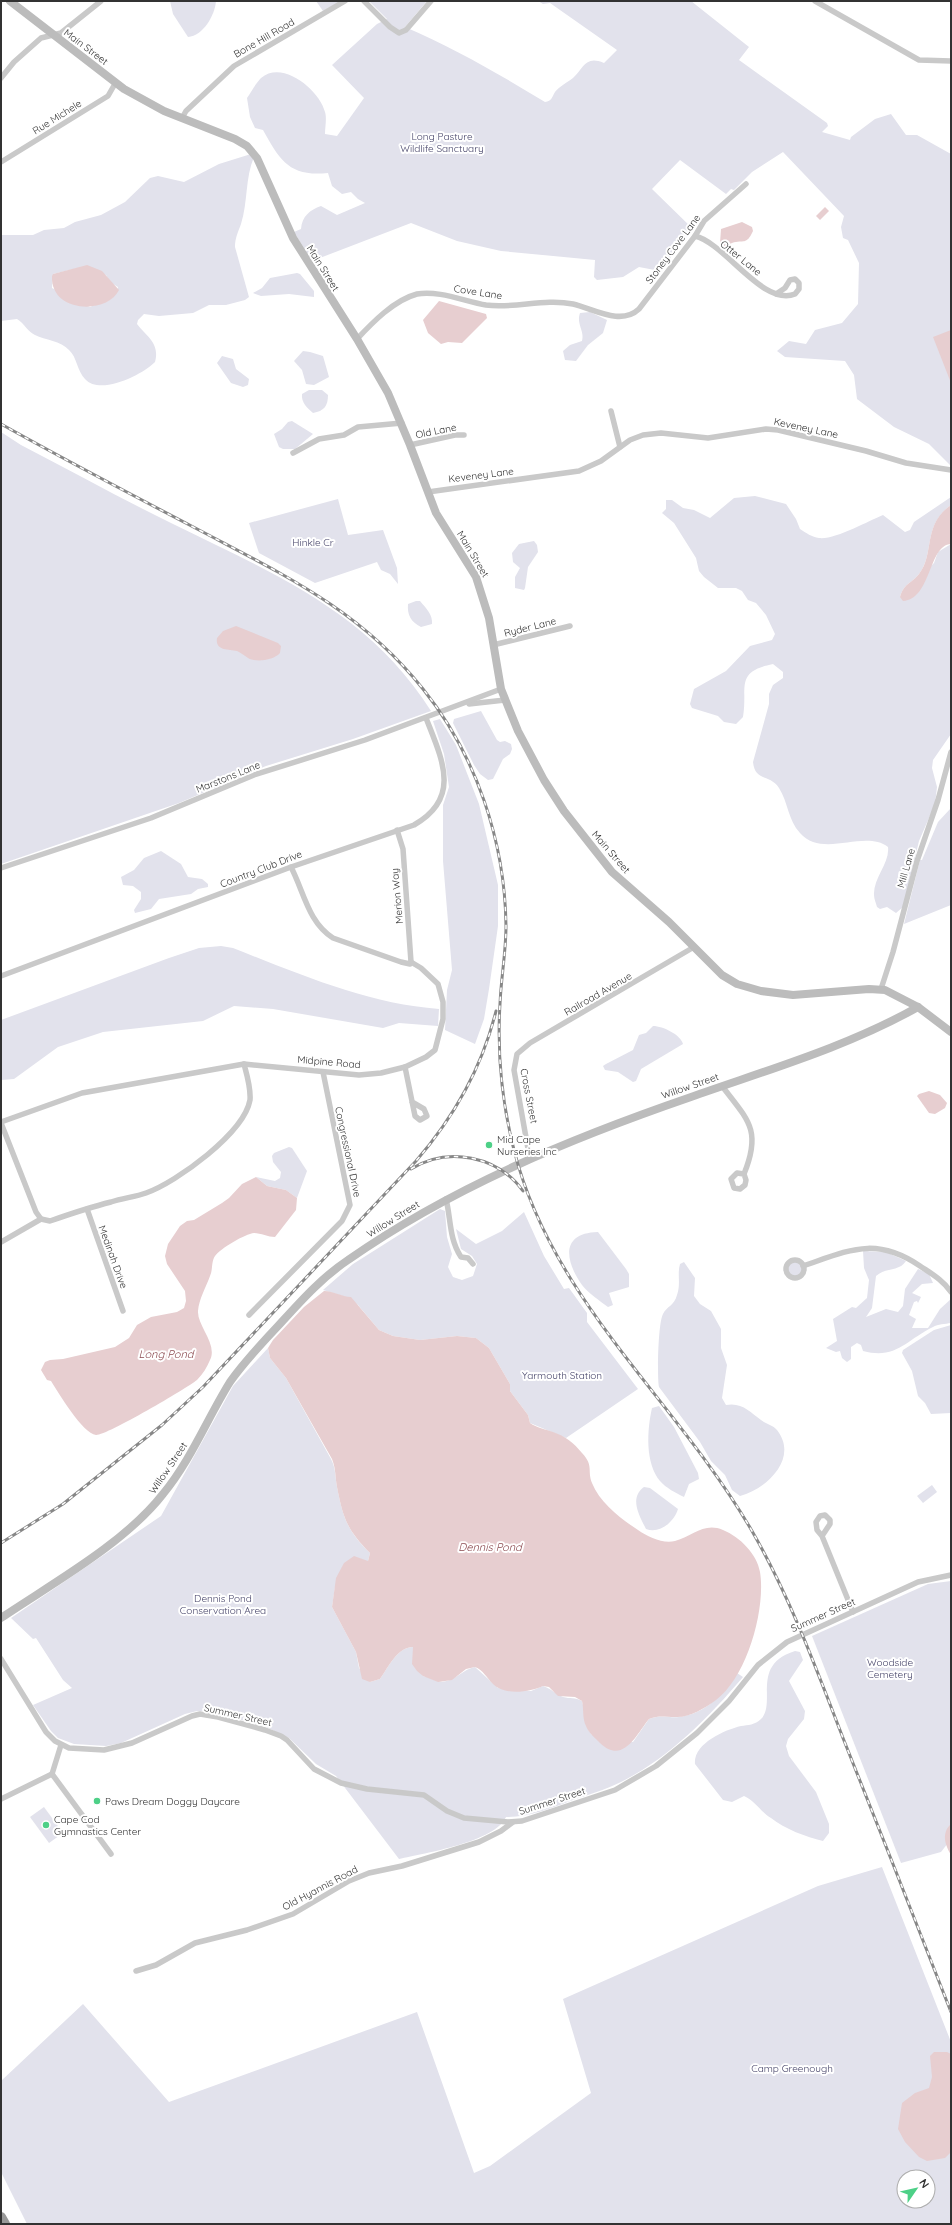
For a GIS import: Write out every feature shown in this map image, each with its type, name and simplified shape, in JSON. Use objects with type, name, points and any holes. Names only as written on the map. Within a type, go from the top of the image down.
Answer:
[{"type":"highway","points":[[1,2217],[5,2224]]},
{"type":"main road","name":"Main Street","points":[[10,1],[116,82],[146,102],[235,139],[252,152],[263,169],[283,219],[293,238],[357,339],[388,393],[402,423],[436,513],[476,577],[486,604],[501,689],[518,731],[544,780],[591,847],[612,872],[669,922],[727,978],[755,990],[793,995],[881,989],[893,993],[918,1007],[951,1031]]},
{"type":"main road","name":"Willow Street","points":[[1,1618],[108,1545],[149,1510],[183,1467],[239,1370],[322,1281],[365,1248],[418,1214],[446,1199],[530,1160],[622,1121],[866,1034],[918,1007]]},
{"type":"street","points":[[1,78],[26,51],[41,38],[61,33],[101,1]]},
{"type":"street","name":"Bone Hill Road","points":[[182,118],[186,111],[234,66],[345,1]]},
{"type":"street","points":[[364,1],[390,27],[399,33],[406,30],[431,1]]},
{"type":"street","points":[[815,1],[919,60],[951,61]]},
{"type":"street","name":"Rue Michele","points":[[1,162],[102,100],[111,92],[116,82]]},
{"type":"street","name":"Stoney Cove Lane","points":[[635,313],[695,236],[704,222],[746,184]]},
{"type":"street","name":"Otter Lane","points":[[695,236],[716,249],[776,294]]},
{"type":"street","name":"Cove Lane","points":[[357,339],[397,304],[419,294],[436,295],[497,306],[557,302],[573,304],[616,316],[624,316],[635,313]]},
{"type":"street","points":[[611,411],[620,447]]},
{"type":"street","points":[[293,453],[319,439],[344,435],[358,427],[402,423]]},
{"type":"street","name":"Keveney Lane","points":[[428,492],[576,472],[601,461],[637,436],[652,433],[708,438],[766,429],[835,443],[906,463],[951,470]]},
{"type":"street","name":"Old Lane","points":[[410,445],[455,435],[464,435]]},
{"type":"street","name":"Ryder Lane","points":[[493,645],[570,626]]},
{"type":"street","name":"Marstons Lane","points":[[1,868],[151,818],[267,771],[365,740],[463,705],[501,689]]},
{"type":"street","name":"Marstons Lane","points":[[463,705],[505,700]]},
{"type":"street","name":"Country Club Drive","points":[[1,976],[291,867],[425,819],[435,810],[443,796],[444,788],[442,765],[426,718]]},
{"type":"street","name":"Mill Lane","points":[[881,989],[893,952],[917,861],[938,800],[951,752]]},
{"type":"street","name":"Merion Way","points":[[397,830],[402,849],[411,962]]},
{"type":"street","name":"Midpine Road","points":[[1,1122],[82,1093],[244,1064],[369,1075],[405,1067],[426,1057],[435,1050],[443,1018],[443,1002],[438,984],[421,968],[411,962],[410,964],[401,962],[333,938],[325,933],[309,912],[291,867]]},
{"type":"street","name":"Railroad Avenue","points":[[514,1059],[520,1050],[530,1043],[694,947]]},
{"type":"street","name":"Cross Street","points":[[514,1059],[514,1070],[530,1160]]},
{"type":"street","points":[[1,1242],[41,1219],[50,1221],[154,1189],[192,1166],[223,1141],[249,1102],[248,1082],[244,1064]]},
{"type":"street","points":[[405,1067],[412,1102]]},
{"type":"street","name":"Congressional Drive","points":[[249,1315],[342,1221],[350,1205],[323,1072]]},
{"type":"street","points":[[722,1086],[750,1125],[751,1152],[744,1174]]},
{"type":"street","points":[[1,1122],[41,1219]]},
{"type":"street","points":[[446,1199],[450,1213],[453,1245],[459,1258],[468,1258],[473,1264]]},
{"type":"street","name":"Medinah Drive","points":[[87,1209],[123,1311]]},
{"type":"street","points":[[803,1266],[850,1250],[884,1249],[916,1263],[943,1281],[951,1292]]},
{"type":"street","points":[[822,1536],[853,1612]]},
{"type":"street","name":"Summer Street","points":[[61,1745],[69,1748],[93,1750],[121,1747],[181,1720],[200,1714],[258,1727],[280,1736],[287,1740],[314,1770],[341,1783],[367,1789],[420,1794],[428,1797],[447,1812],[464,1818],[513,1822],[538,1816],[615,1790],[645,1773],[680,1748],[697,1733],[729,1701],[758,1665],[776,1648],[797,1636],[918,1582],[951,1575]]},
{"type":"street","points":[[1,1659],[41,1725],[61,1745],[52,1774],[1,1798]]},
{"type":"street","points":[[52,1774],[110,1854]]},
{"type":"street","name":"Old Hyannis Road","points":[[136,1971],[156,1965],[187,1946],[202,1940],[247,1930],[293,1914],[349,1881],[369,1873],[402,1866],[479,1842],[501,1831],[513,1822]]},
{"type":"green space","points":[[170,1],[216,1],[211,18],[207,24],[199,33],[188,37],[173,14]]},
{"type":"green space","points":[[316,1],[341,1],[323,11]]},
{"type":"green space","name":"Long Pasture Wildlife Sanctuary","points":[[369,1],[427,1],[405,27],[476,62],[545,102],[550,100],[557,90],[573,78],[586,64],[593,61],[604,63],[617,50],[550,3],[543,4],[538,1],[691,1],[749,47],[739,60],[827,123],[828,126],[822,132],[850,140],[851,137],[875,119],[891,114],[906,135],[917,135],[951,154],[951,466],[929,444],[894,427],[857,399],[854,375],[845,361],[785,357],[777,351],[789,341],[806,344],[815,330],[842,323],[858,304],[859,263],[848,240],[843,238],[841,227],[844,216],[783,152],[752,172],[734,190],[731,189],[726,194],[680,160],[652,189],[693,229],[660,271],[639,267],[623,277],[597,280],[594,277],[595,260],[501,251],[457,241],[411,223],[312,261],[294,232],[301,229],[303,220],[307,214],[313,209],[321,206],[337,215],[365,203],[351,192],[342,194],[332,186],[328,173],[315,174],[304,172],[288,165],[275,150],[263,130],[255,128],[250,117],[247,98],[261,78],[270,73],[280,72],[290,75],[299,80],[316,95],[326,114],[325,134],[337,136],[364,98],[332,65],[377,24],[387,19]]},
{"type":"green space","points":[[251,154],[254,157],[249,173],[245,207],[235,244],[249,297],[245,300],[226,305],[209,305],[193,313],[159,316],[144,314],[138,320],[137,324],[154,345],[156,350],[155,362],[141,373],[110,385],[92,384],[85,379],[80,372],[72,353],[66,347],[33,334],[17,319],[1,321],[1,235],[33,235],[44,230],[64,228],[75,222],[101,215],[125,202],[150,178],[158,176],[184,182],[219,164]],"holes":[[[78,268],[106,275],[110,282],[118,287],[116,292],[108,301],[90,307],[52,288],[53,274]]]},
{"type":"green space","points":[[297,273],[300,274],[314,291],[314,297],[289,294],[261,296],[253,293],[262,288],[270,278]]},
{"type":"green space","points":[[590,312],[607,320],[603,333],[588,345],[576,361],[565,360],[563,351],[570,345],[582,341],[583,337],[579,321],[580,313]]},
{"type":"green space","points":[[303,351],[323,356],[329,377],[314,385],[306,384],[302,370],[294,361]]},
{"type":"green space","points":[[222,356],[233,359],[236,369],[249,379],[248,385],[243,387],[231,383],[217,363]]},
{"type":"green space","points":[[309,390],[322,390],[328,395],[325,407],[320,411],[313,413],[302,400],[302,394]]},
{"type":"green space","points":[[292,421],[313,434],[295,449],[283,449],[279,447],[274,434],[282,429],[288,422]]},
{"type":"green space","points":[[1,432],[21,445],[133,504],[245,559],[315,598],[348,621],[378,646],[406,676],[431,711],[353,739],[266,766],[179,803],[1,864]]},
{"type":"green space","points":[[755,496],[786,504],[796,519],[800,529],[811,536],[819,538],[834,536],[851,530],[883,515],[905,532],[910,530],[914,522],[951,497],[951,505],[942,513],[932,531],[924,566],[919,574],[906,586],[900,597],[934,563],[938,552],[951,544],[951,734],[933,760],[932,768],[937,787],[935,804],[919,841],[903,907],[896,913],[887,907],[880,909],[877,907],[874,896],[876,883],[887,859],[888,847],[878,842],[867,841],[820,844],[809,840],[796,828],[790,817],[779,788],[771,781],[757,773],[754,768],[753,762],[769,704],[769,694],[773,685],[783,678],[783,672],[773,664],[761,667],[753,671],[748,676],[744,689],[743,717],[736,724],[724,722],[718,716],[692,708],[690,704],[694,689],[726,671],[750,646],[772,640],[775,634],[766,615],[756,603],[748,600],[742,591],[736,588],[718,588],[699,571],[696,558],[674,523],[662,513],[666,509],[666,500],[672,500],[683,508],[694,510],[710,518],[734,498]]},
{"type":"green space","name":"Hinkle Cr","points":[[338,499],[348,535],[383,530],[397,568],[398,584],[390,574],[381,570],[377,562],[315,583],[259,553],[249,523]]},
{"type":"green space","points":[[534,541],[537,545],[538,552],[528,567],[525,588],[524,590],[515,588],[515,577],[520,568],[513,562],[512,553],[519,544]]},
{"type":"green space","points":[[420,601],[429,612],[432,624],[421,627],[412,620],[408,612],[408,604]]},
{"type":"green space","points":[[481,711],[497,740],[500,742],[505,741],[511,744],[512,749],[510,754],[503,759],[493,779],[488,780],[480,774],[474,765],[453,723],[454,719]]},
{"type":"green space","points":[[440,719],[456,745],[479,804],[498,885],[498,926],[489,989],[484,1019],[475,1044],[445,1030],[447,990],[452,970],[443,861],[443,805],[449,787],[444,754],[433,721]]},
{"type":"green space","points":[[951,808],[951,905],[904,924],[920,860],[922,860],[938,822]]},
{"type":"green space","points":[[161,851],[181,864],[188,877],[202,879],[208,884],[208,887],[198,889],[191,894],[159,899],[151,909],[135,913],[134,910],[141,899],[141,892],[133,886],[123,885],[121,877],[134,870],[144,858]]},
{"type":"green space","points":[[221,946],[233,948],[308,977],[360,994],[412,1006],[439,1009],[438,1026],[399,1023],[383,1028],[273,1009],[234,1006],[203,1021],[103,1032],[58,1047],[14,1079],[1,1080],[1,1020],[169,958],[199,948]]},
{"type":"green space","points":[[653,1026],[657,1026],[675,1034],[679,1037],[683,1044],[641,1069],[636,1081],[633,1082],[618,1072],[605,1070],[603,1066],[633,1050],[639,1035],[646,1033]]},
{"type":"green space","points":[[289,1147],[292,1148],[307,1171],[297,1198],[286,1190],[267,1186],[256,1177],[275,1181],[280,1178],[281,1172],[273,1162],[272,1156],[274,1153]]},
{"type":"green space","name":"Yarmouth Station","points":[[440,1209],[445,1211],[447,1237],[452,1254],[448,1267],[453,1277],[462,1280],[473,1276],[477,1264],[472,1256],[461,1249],[456,1229],[476,1244],[502,1231],[524,1212],[544,1256],[564,1289],[569,1288],[587,1313],[587,1322],[638,1389],[566,1438],[530,1423],[528,1415],[510,1391],[510,1384],[489,1348],[476,1338],[457,1336],[420,1340],[393,1336],[379,1330],[358,1305],[346,1297],[323,1290],[353,1264]]},
{"type":"green space","points":[[598,1232],[629,1274],[629,1287],[609,1293],[613,1305],[608,1307],[582,1285],[572,1267],[570,1258],[569,1250],[577,1237]]},
{"type":"green space","points":[[863,1251],[886,1252],[906,1261],[900,1267],[884,1271],[876,1276],[872,1308],[866,1317],[886,1309],[898,1312],[903,1306],[905,1289],[918,1269],[929,1274],[933,1283],[922,1284],[912,1293],[921,1297],[918,1303],[917,1301],[914,1302],[909,1315],[916,1319],[912,1328],[928,1328],[940,1309],[951,1299],[951,1323],[935,1326],[893,1351],[884,1353],[863,1351],[861,1345],[857,1343],[851,1347],[851,1359],[847,1362],[842,1358],[840,1351],[836,1352],[826,1348],[837,1341],[833,1319],[852,1307],[856,1308],[867,1298],[869,1280],[864,1268]]},
{"type":"green space","points":[[684,1262],[695,1278],[694,1296],[700,1304],[711,1311],[721,1329],[721,1348],[727,1365],[722,1398],[726,1405],[732,1404],[741,1406],[774,1427],[783,1441],[784,1451],[782,1461],[777,1471],[760,1487],[740,1496],[732,1490],[725,1475],[711,1461],[700,1442],[659,1387],[658,1350],[661,1319],[665,1311],[676,1299],[679,1287],[680,1264]]},
{"type":"green space","points":[[795,1262],[800,1264],[802,1269],[800,1274],[795,1276],[790,1274],[788,1269],[790,1264]]},
{"type":"green space","points":[[951,1325],[951,1413],[931,1414],[925,1403],[918,1396],[912,1371],[902,1353],[903,1350],[934,1330]]},
{"type":"green space","name":"Dennis Pond Conservation Area","points":[[268,1348],[270,1358],[286,1378],[333,1463],[341,1507],[347,1523],[356,1538],[370,1553],[368,1561],[335,1587],[332,1607],[356,1652],[359,1668],[370,1682],[380,1679],[402,1650],[413,1647],[413,1653],[423,1676],[443,1682],[452,1679],[470,1668],[475,1667],[498,1688],[531,1691],[543,1686],[563,1697],[582,1701],[587,1727],[592,1735],[633,1742],[649,1719],[661,1716],[679,1717],[697,1712],[713,1702],[732,1681],[737,1673],[743,1677],[716,1707],[672,1749],[639,1772],[621,1782],[539,1812],[523,1816],[506,1817],[499,1826],[474,1840],[441,1850],[399,1859],[336,1776],[316,1764],[289,1738],[266,1727],[210,1711],[197,1711],[185,1714],[121,1743],[106,1746],[74,1744],[58,1738],[51,1731],[33,1705],[72,1688],[63,1680],[36,1638],[33,1639],[11,1618],[161,1516],[233,1386]]},
{"type":"green space","points":[[659,1406],[674,1427],[698,1473],[699,1479],[689,1484],[684,1497],[662,1484],[655,1474],[652,1465],[648,1446],[649,1426],[652,1408]]},
{"type":"green space","points":[[932,1485],[937,1492],[923,1503],[917,1496]]},
{"type":"green space","points":[[644,1487],[650,1488],[678,1509],[676,1514],[666,1526],[656,1530],[646,1529],[638,1512],[636,1501],[639,1491]]},
{"type":"green space","name":"Woodside Cemetery","points":[[951,1581],[951,1839],[941,1852],[901,1863],[812,1636],[928,1584]]},
{"type":"green space","points":[[795,1651],[800,1652],[803,1660],[789,1681],[805,1711],[804,1719],[788,1739],[786,1746],[789,1756],[816,1792],[829,1824],[829,1833],[823,1841],[803,1835],[783,1826],[767,1816],[744,1796],[732,1802],[723,1800],[695,1764],[699,1750],[711,1739],[734,1728],[754,1724],[761,1719],[767,1704],[767,1684],[773,1665],[781,1657]]},
{"type":"green space","name":"Cape Cod Gymnastics Center","points":[[44,1807],[63,1833],[49,1843],[30,1817]]},
{"type":"green space","name":"Camp Greenough","points":[[882,1867],[951,2042],[951,2224],[27,2224],[1,2172],[1,2081],[83,2004],[169,2102],[417,2012],[474,2173],[490,2166],[591,2093],[563,1999],[818,1886]]},
{"type":"water","points":[[825,207],[829,211],[820,220],[816,216]]},
{"type":"water","points":[[742,222],[752,227],[753,231],[751,236],[744,241],[732,243],[723,248],[720,243],[721,229]]},
{"type":"water","points":[[87,265],[102,271],[119,290],[113,298],[103,304],[80,306],[69,303],[60,297],[54,288],[53,274]]},
{"type":"water","points":[[439,301],[486,314],[487,318],[462,343],[448,342],[441,344],[428,333],[423,320]]},
{"type":"water","points":[[951,330],[951,383],[933,337]]},
{"type":"water","points":[[951,505],[951,544],[944,547],[938,553],[920,591],[912,598],[903,601],[900,597],[902,592],[906,586],[919,574],[924,566],[932,530],[936,521]]},
{"type":"water","points":[[236,626],[278,643],[281,646],[280,653],[269,659],[251,660],[237,651],[223,649],[218,645],[217,638],[223,631]]},
{"type":"water","points":[[929,1091],[940,1095],[947,1103],[945,1108],[935,1114],[929,1113],[917,1096]]},
{"type":"water","name":"Long Pond","points":[[256,1177],[267,1186],[286,1190],[297,1198],[296,1210],[275,1237],[257,1233],[250,1234],[228,1245],[215,1256],[211,1274],[201,1298],[198,1311],[212,1354],[205,1370],[197,1380],[190,1385],[130,1420],[103,1433],[96,1435],[91,1433],[84,1428],[71,1412],[51,1381],[47,1380],[41,1370],[45,1362],[115,1347],[129,1338],[137,1325],[151,1317],[177,1312],[184,1308],[186,1301],[185,1291],[167,1264],[165,1256],[168,1244],[180,1226],[187,1221],[194,1220],[222,1203],[242,1184]]},
{"type":"water","name":"Dennis Pond","points":[[324,1291],[351,1297],[379,1330],[393,1336],[420,1340],[457,1336],[476,1338],[489,1348],[510,1384],[510,1391],[528,1415],[530,1423],[569,1440],[576,1446],[588,1461],[592,1483],[600,1497],[618,1516],[642,1533],[656,1539],[670,1542],[704,1529],[716,1528],[736,1537],[747,1547],[755,1559],[760,1572],[760,1604],[757,1623],[752,1641],[737,1676],[716,1700],[702,1709],[686,1716],[649,1719],[628,1745],[616,1751],[608,1749],[590,1733],[584,1720],[582,1701],[575,1697],[558,1696],[549,1687],[543,1686],[518,1692],[504,1690],[498,1688],[483,1672],[475,1667],[466,1669],[452,1680],[438,1682],[423,1676],[412,1664],[413,1647],[402,1650],[380,1679],[370,1682],[362,1679],[356,1652],[332,1607],[336,1578],[344,1563],[354,1556],[368,1561],[370,1553],[362,1545],[347,1523],[339,1498],[332,1459],[286,1378],[270,1358],[268,1348],[273,1340],[304,1307]]},
{"type":"water","points":[[951,1824],[951,1855],[947,1847],[945,1835]]},
{"type":"water","points":[[934,2052],[947,2052],[951,2054],[951,2152],[945,2158],[927,2161],[919,2157],[905,2142],[898,2129],[902,2103],[915,2093],[929,2088],[932,2077],[930,2056]]},
{"type":"railway","points":[[1,424],[263,564],[321,598],[374,638],[399,662],[423,689],[442,715],[458,742],[484,800],[500,862],[506,926],[499,1022],[501,1078],[506,1114],[514,1150],[532,1204],[557,1255],[586,1303],[722,1483],[766,1556],[812,1659],[951,2012]]},
{"type":"railway","points":[[1,1543],[63,1504],[162,1425],[203,1387],[416,1161],[443,1127],[465,1091],[483,1052],[496,1011]]},
{"type":"railway","points":[[411,1169],[425,1162],[441,1158],[472,1158],[500,1170],[513,1179],[523,1191]]},
{"type":"place","name":"Mid Cape Nurseries Inc","points":[[489,1145]]},
{"type":"place","name":"Paws Dream Doggy Daycare","points":[[97,1801]]},
{"type":"place","name":"Cape Cod Gymnastics Center","points":[[46,1825]]}]
